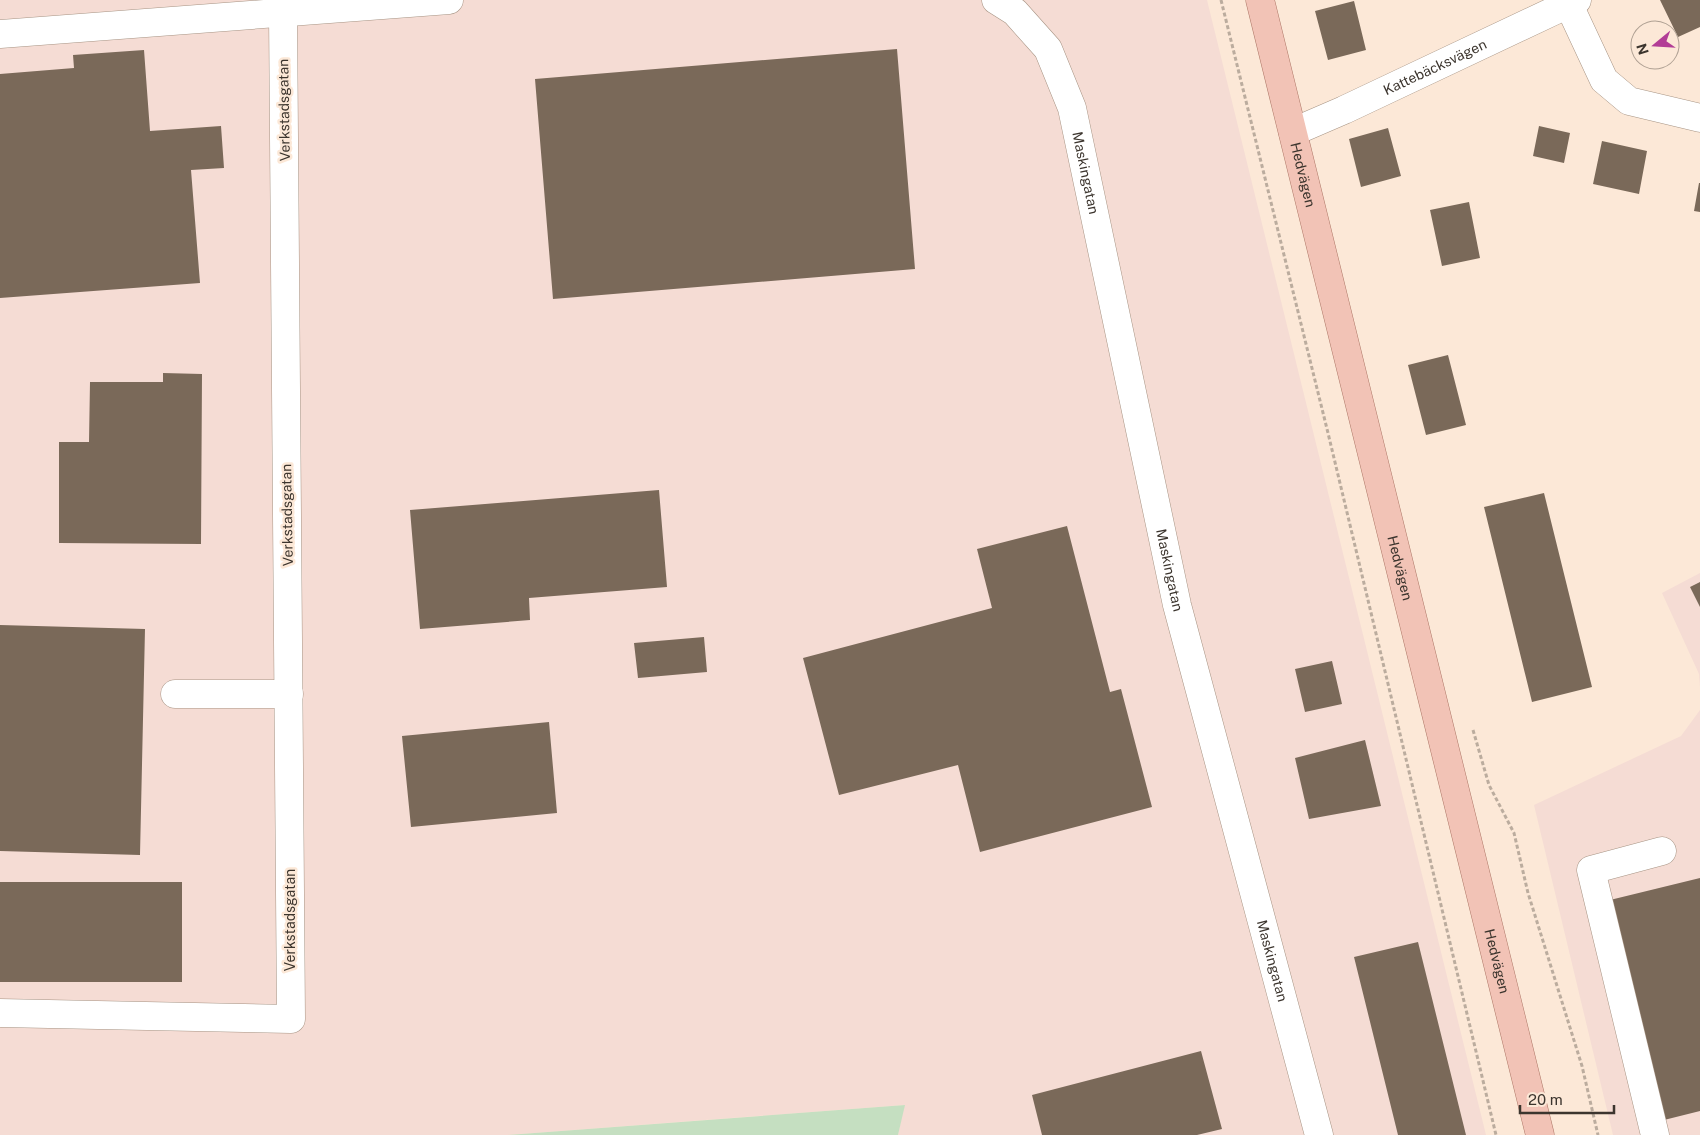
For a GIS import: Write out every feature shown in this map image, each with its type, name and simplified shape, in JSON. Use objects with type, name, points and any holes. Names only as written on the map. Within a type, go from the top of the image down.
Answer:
[{"type":"main road","name":"Hedvägen","points":[[1260,0],[1540,1135]]},
{"type":"street","points":[[0,34],[449,0]]},
{"type":"street","points":[[1573,2],[1604,80],[1629,100],[1700,118]]},
{"type":"street","name":"Kattebäcksvägen","points":[[1292,132],[1344,110],[1573,2]]},
{"type":"street","name":"Maskingatan","points":[[1005,6],[1048,49],[1072,108],[1177,605],[1318,1135]]},
{"type":"street","name":"Verkstadsgatan","points":[[0,1013],[291,1019],[283,12]]},
{"type":"street","points":[[175,694],[289,694]]},
{"type":"street","points":[[1654,1135],[1591,870],[1662,851]]},
{"type":"path","points":[[1221,0],[1370,606],[1496,1135]]},
{"type":"path","points":[[1472,724],[1489,785],[1514,833],[1528,893],[1582,1066],[1598,1135]]},
{"type":"shaded area","points":[[0,0],[1207,0],[1486,1135],[898,1135],[904,1105],[508,1135],[0,1135]]},
{"type":"shaded area","points":[[1700,573],[1700,687],[1699,674],[1662,593]]},
{"type":"shaded area","points":[[1700,710],[1700,1135],[1613,1135],[1534,805],[1681,736]]},
{"type":"green space","points":[[905,1105],[898,1135],[508,1135]]},
{"type":"building","points":[[1660,0],[1700,0],[1700,27],[1680,36],[1680,20],[1670,20]]},
{"type":"building","points":[[1354,1],[1366,50],[1328,60],[1315,11]]},
{"type":"building","points":[[897,49],[915,269],[553,299],[535,79]]},
{"type":"building","points":[[144,50],[150,131],[221,126],[224,168],[191,170],[200,283],[0,298],[0,74],[74,68],[73,55]]},
{"type":"building","points":[[1539,126],[1570,133],[1564,163],[1533,156]]},
{"type":"building","points":[[1388,128],[1401,176],[1361,187],[1349,139]]},
{"type":"building","points":[[1602,141],[1647,151],[1639,194],[1593,184]]},
{"type":"building","points":[[1700,183],[1700,212],[1694,211]]},
{"type":"building","points":[[1469,202],[1480,258],[1442,266],[1430,210]]},
{"type":"building","points":[[1448,355],[1466,425],[1426,435],[1408,365]]},
{"type":"building","points":[[163,373],[202,374],[201,544],[59,543],[59,442],[89,442],[90,382],[163,382]]},
{"type":"building","points":[[659,490],[667,587],[529,598],[530,620],[420,629],[410,510]]},
{"type":"building","points":[[1544,493],[1592,687],[1532,702],[1484,507]]},
{"type":"building","points":[[1067,526],[1110,692],[1121,689],[1152,807],[980,852],[958,765],[839,795],[803,658],[992,608],[977,549]]},
{"type":"building","points":[[1700,582],[1700,607],[1690,587]]},
{"type":"building","points":[[0,625],[145,629],[140,855],[0,851]]},
{"type":"building","points":[[704,637],[707,672],[638,678],[634,643]]},
{"type":"building","points":[[1332,661],[1342,704],[1305,712],[1295,669]]},
{"type":"building","points":[[549,722],[557,813],[411,827],[402,736]]},
{"type":"building","points":[[1365,740],[1381,806],[1309,819],[1295,758]]},
{"type":"building","points":[[1700,878],[1700,1111],[1664,1120],[1610,900]]},
{"type":"building","points":[[0,882],[182,882],[182,982],[0,982]]},
{"type":"building","points":[[1418,942],[1466,1135],[1398,1135],[1354,957]]},
{"type":"building","points":[[1201,1051],[1222,1129],[1197,1135],[1042,1135],[1032,1095]]}]
